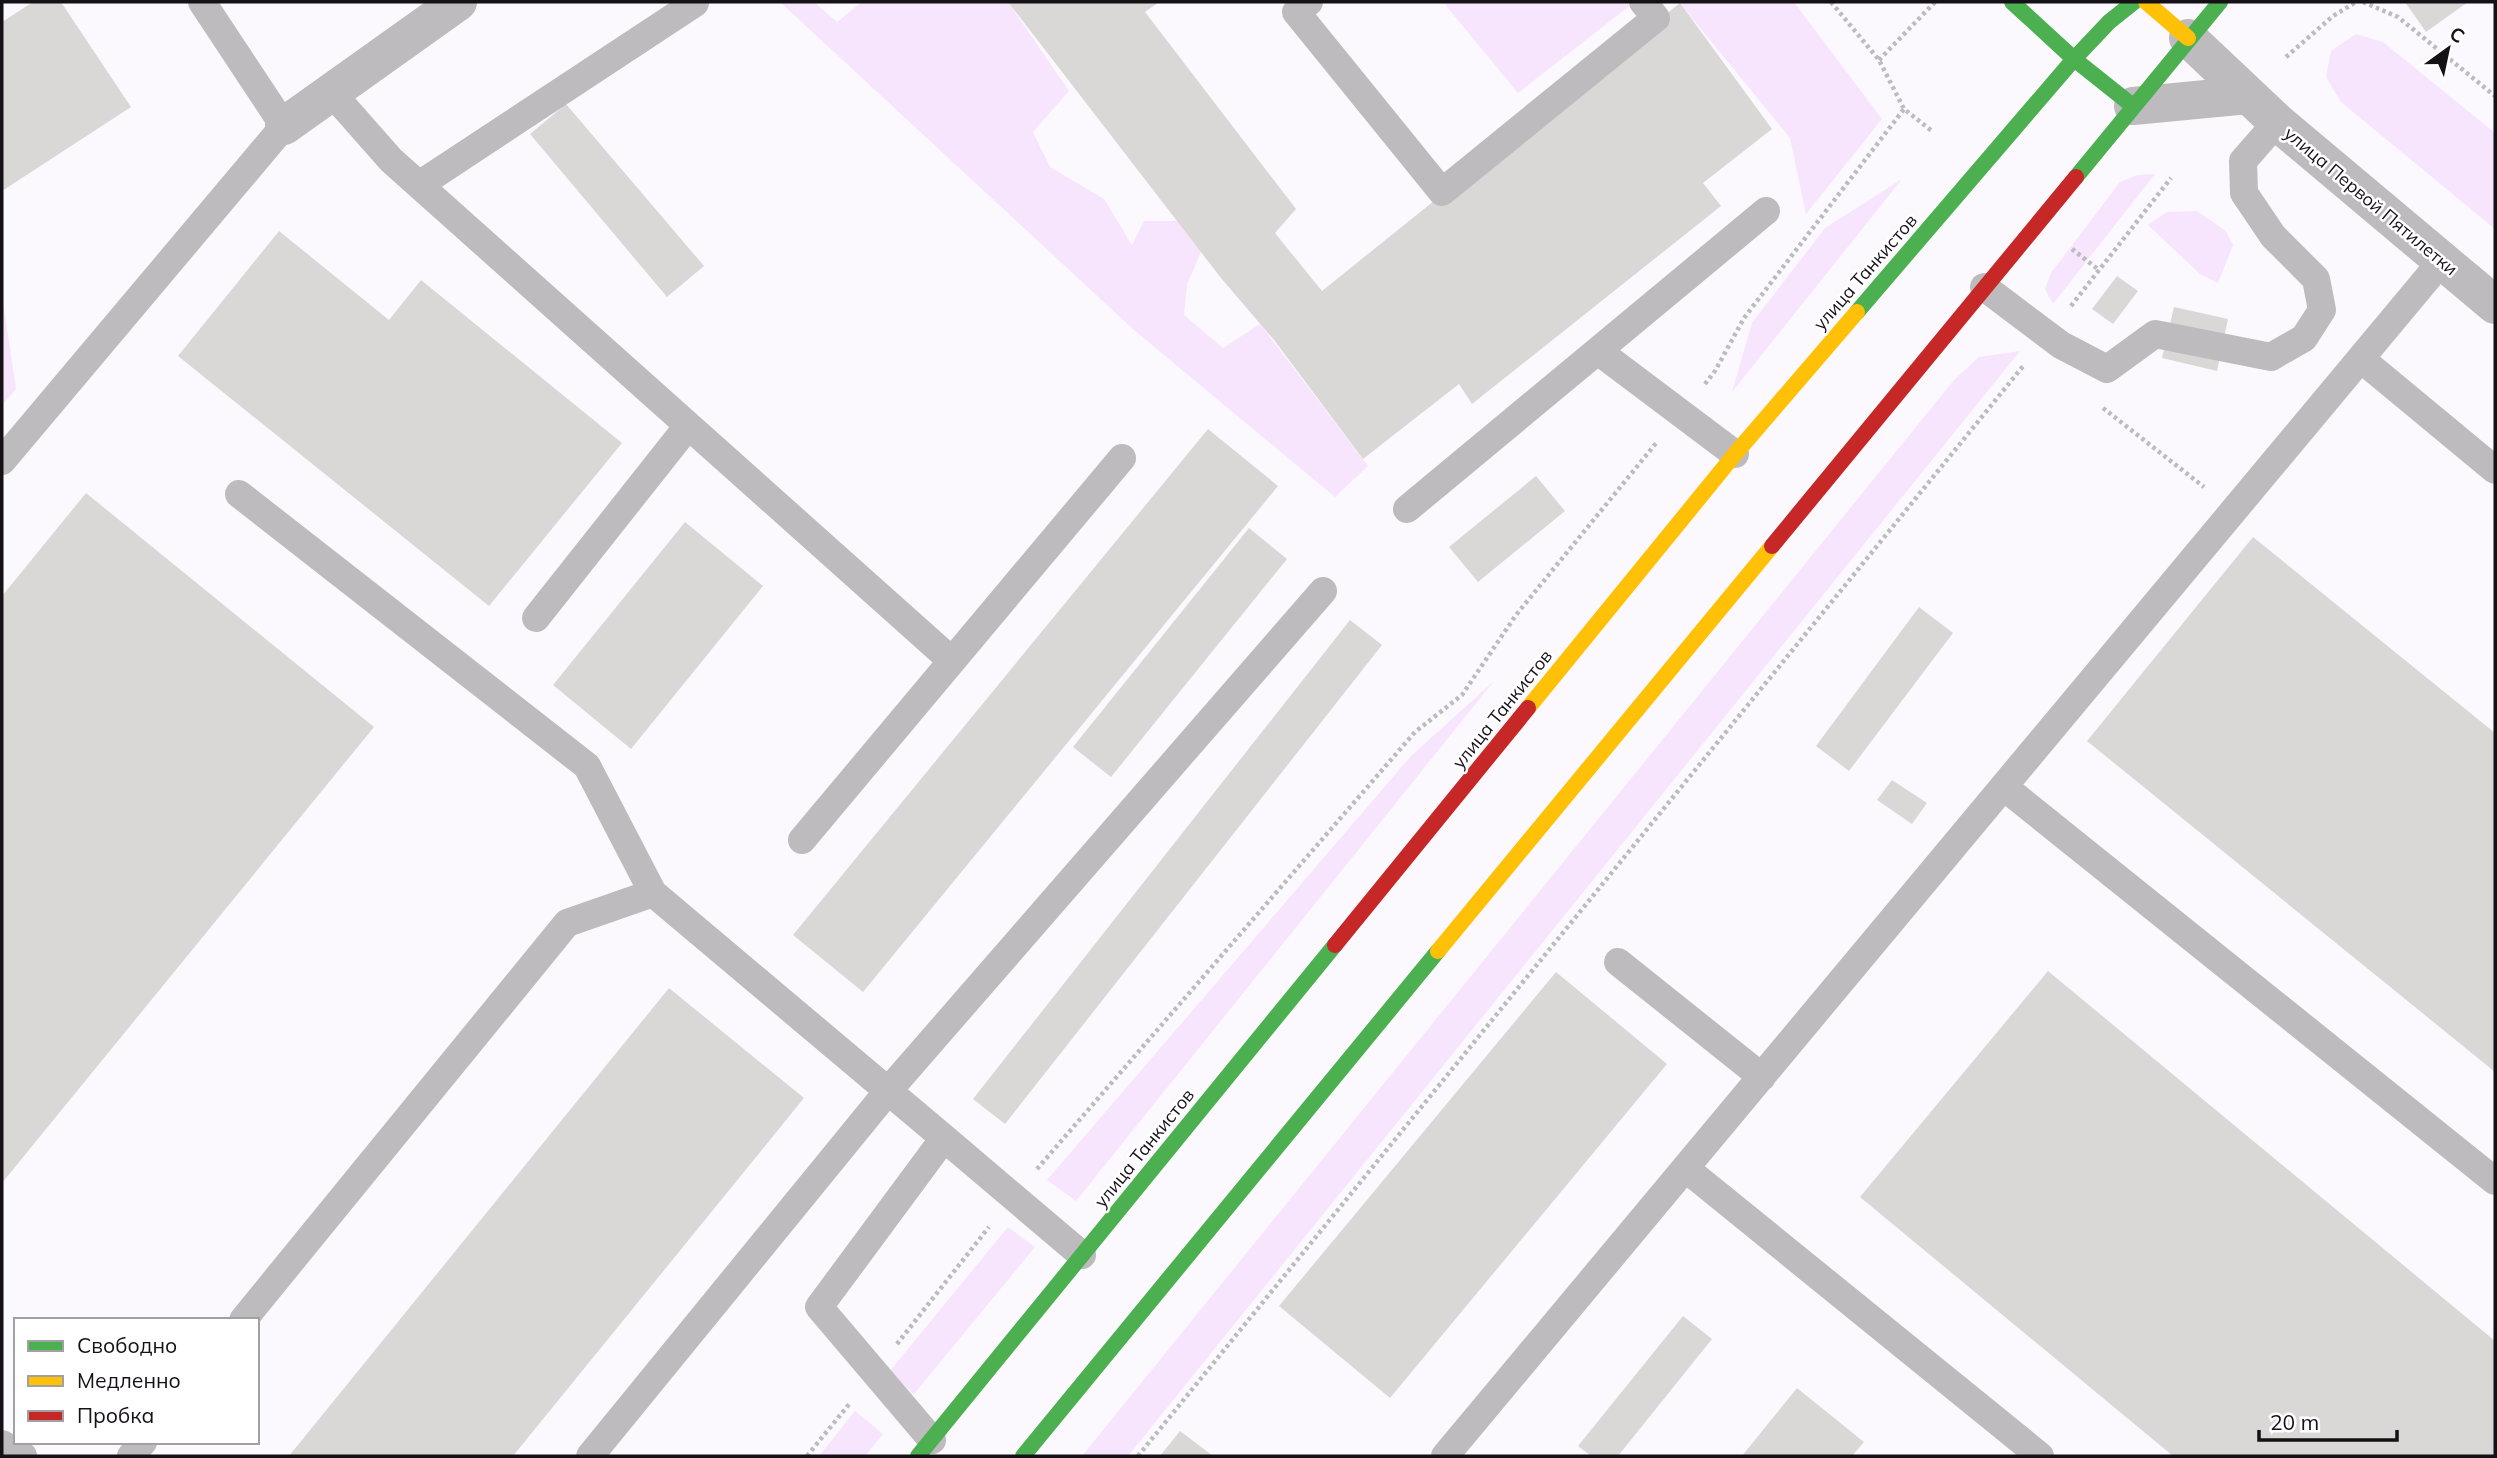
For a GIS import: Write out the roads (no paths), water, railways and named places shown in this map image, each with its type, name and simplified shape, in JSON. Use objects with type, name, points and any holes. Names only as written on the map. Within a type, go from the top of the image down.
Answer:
[{"type":"main road","points":[[2012,2],[2074,59],[2133,106]]},
{"type":"main road","name":"улица Танкистов","points":[[925,1448],[1735,454],[2074,59],[2109,22],[2134,2]]},
{"type":"main road","name":"улица Первой Пятилетки","points":[[2146,2],[2188,38]]},
{"type":"main road","points":[[1023,1456],[2220,2]]},
{"type":"street","points":[[284,125],[458,2]]},
{"type":"street","name":"улица Первой Пятилетки","points":[[2188,38],[2277,121],[2495,305]]},
{"type":"street","points":[[2133,106],[2248,95]]},
{"type":"lane","points":[[2,461],[284,125],[202,2]]},
{"type":"lane","points":[[1309,2],[1296,12],[1441,192],[1656,18],[1643,2]]},
{"type":"lane","points":[[419,185],[695,3]]},
{"type":"lane","points":[[331,92],[391,160],[952,662]]},
{"type":"lane","points":[[1984,287],[2061,345],[2107,369],[2155,334],[2271,357],[2304,338],[2322,310],[2316,279],[2273,236],[2244,193],[2243,161],[2277,121]]},
{"type":"lane","points":[[1406,509],[1766,211]]},
{"type":"lane","points":[[1446,1456],[2441,262]]},
{"type":"lane","points":[[1598,351],[1735,454]]},
{"type":"lane","points":[[2361,359],[2495,470]]},
{"type":"lane","points":[[536,618],[688,426]]},
{"type":"lane","points":[[802,840],[1122,458]]},
{"type":"lane","points":[[239,494],[587,766],[653,893],[1082,1255]]},
{"type":"lane","points":[[590,1456],[888,1091],[1323,592]]},
{"type":"lane","points":[[2004,787],[2495,1181]]},
{"type":"lane","points":[[245,1318],[567,923],[653,893]]},
{"type":"lane","points":[[1618,962],[1762,1077]]},
{"type":"lane","points":[[925,1448],[876,1371],[819,1307],[944,1138]]},
{"type":"lane","points":[[1685,1168],[2040,1456]]},
{"type":"lane","points":[[2,1444],[23,1456]]}]
